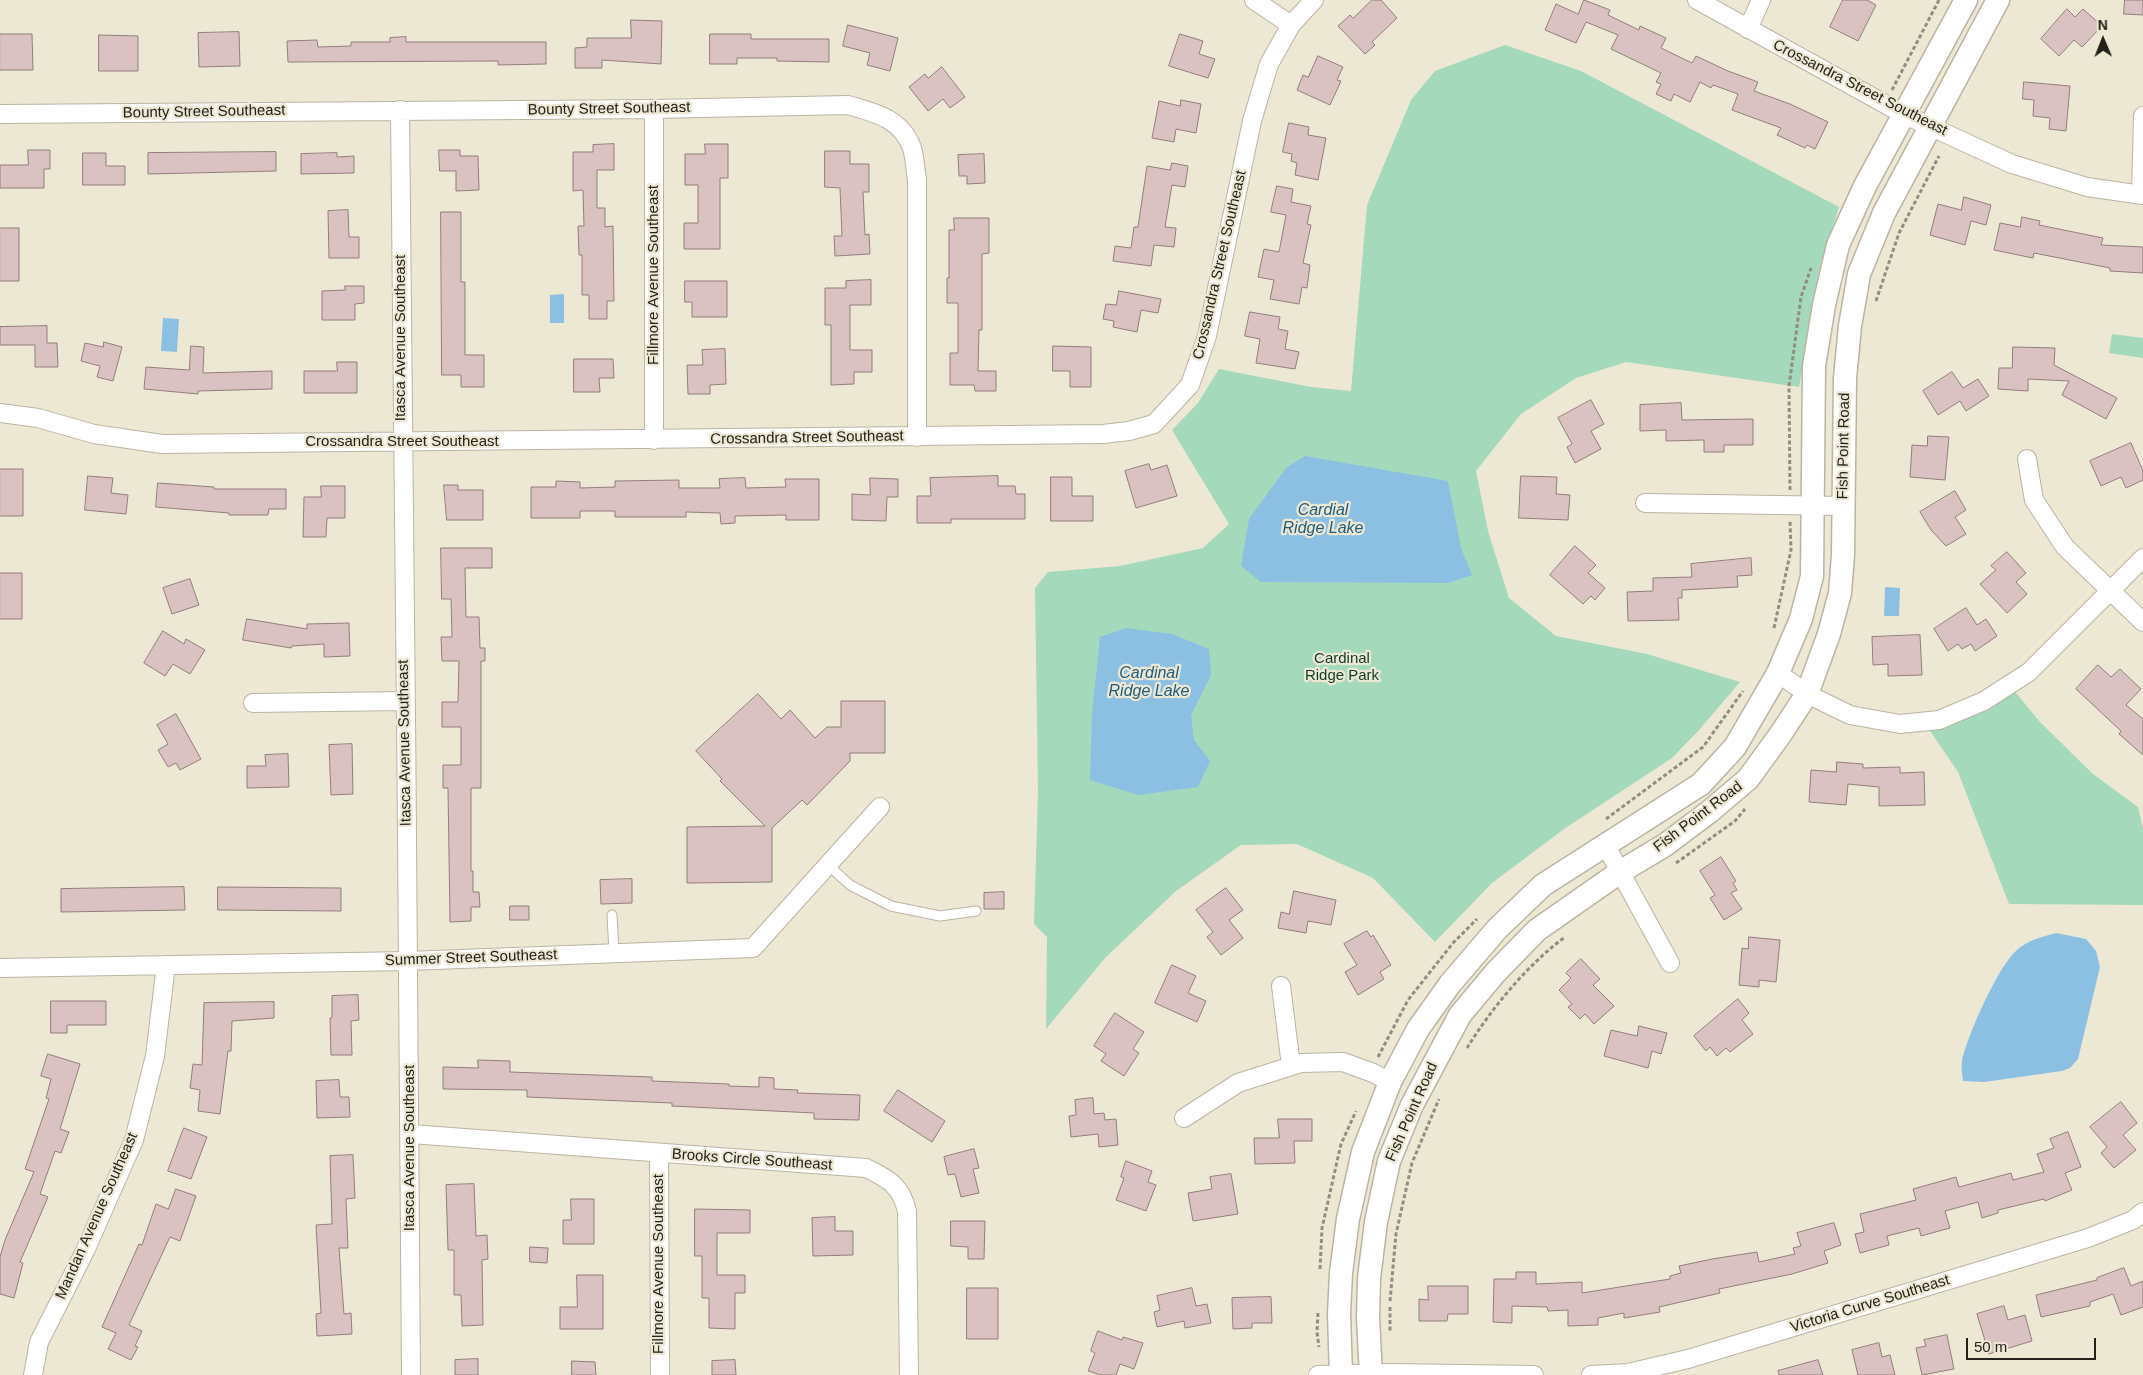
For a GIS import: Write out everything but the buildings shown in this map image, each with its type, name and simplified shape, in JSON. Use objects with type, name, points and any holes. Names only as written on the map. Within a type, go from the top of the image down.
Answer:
[{"type":"street","points":[[1254,0],[1291,25]]},
{"type":"street","name":"Crossandra Street Southeast","points":[[0,413],[38,418],[94,434],[162,444],[1103,434],[1129,431],[1154,424],[1190,385],[1207,336],[1252,121],[1269,64],[1291,25],[1314,0]]},
{"type":"street","name":"Crossandra Street Southeast","points":[[1697,0],[1748,30],[1894,109],[2012,164],[2088,187],[2142,195]]},
{"type":"street","points":[[1748,30],[1762,0]]},
{"type":"street","name":"Fish Point Road","points":[[1335,1375],[1341,1273],[1348,1219],[1381,1078],[1450,984],[1497,929],[1543,885],[1701,784],[1735,747],[1778,673],[1801,619],[1812,576],[1814,366],[1824,305],[1838,245],[1865,186],[1894,109],[1966,0]]},
{"type":"street","name":"Fish Point Road","points":[[1371,1374],[1368,1318],[1370,1278],[1376,1222],[1389,1161],[1416,1097],[1460,1016],[1496,972],[1537,930],[1620,872],[1665,845],[1709,812],[1748,778],[1807,694],[1829,634],[1840,593],[1843,555],[1844,378],[1859,274],[1884,213],[1940,130],[1998,0]]},
{"type":"street","name":"Bounty Street Southeast","points":[[0,114],[654,109],[848,104],[876,113],[896,123],[912,148],[917,179],[918,437]]},
{"type":"street","name":"Fillmore Avenue Southeast","points":[[654,109],[654,440]]},
{"type":"street","name":"Itasca Avenue Southeast","points":[[400,110],[402,442],[411,1134],[411,1375]]},
{"type":"street","points":[[2142,195],[2143,116]]},
{"type":"street","points":[[2027,460],[2034,500],[2065,546],[2143,622]]},
{"type":"street","points":[[1645,503],[1843,506]]},
{"type":"street","points":[[1778,673],[1807,694],[1850,715],[1900,724],[1940,720],[1984,701],[2029,672],[2143,558]]},
{"type":"street","points":[[253,703],[405,701]]},
{"type":"street","name":"Summer Street Southeast","points":[[0,968],[408,961],[753,948],[880,807]]},
{"type":"street","points":[[1606,846],[1670,963]]},
{"type":"street","name":"Mandan Avenue Southeast","points":[[33,1375],[39,1342],[85,1251],[134,1140],[155,1056],[166,965]]},
{"type":"street","points":[[1281,986],[1291,1066]]},
{"type":"street","points":[[1184,1118],[1238,1083],[1302,1062],[1343,1062],[1381,1078]]},
{"type":"street","name":"Brooks Circle Southeast","points":[[411,1134],[866,1168],[888,1179],[904,1196],[908,1211],[909,1375]]},
{"type":"street","name":"Fillmore Avenue Southeast","points":[[659,1152],[660,1375]]},
{"type":"street","name":"Victoria Curve Southeast","points":[[1591,1375],[1628,1373],[1688,1359],[2088,1238],[2133,1220],[2143,1212]]},
{"type":"street","points":[[1318,1375],[1534,1375]]},
{"type":"lane","points":[[828,865],[850,885],[891,906],[940,916],[976,911]]},
{"type":"lane","points":[[612,915],[614,953]]},
{"type":"path","points":[[1894,109],[1939,0]]},
{"type":"path","points":[[1874,310],[1899,233],[1940,130]]},
{"type":"path","points":[[1773,634],[1791,550],[1789,386],[1801,297],[1814,259]]},
{"type":"path","points":[[1602,822],[1703,747],[1746,686]]},
{"type":"path","points":[[1672,865],[1735,821],[1747,807]]},
{"type":"path","points":[[1381,1078],[1378,1054],[1408,1000],[1453,943],[1481,916]]},
{"type":"path","points":[[1464,1053],[1484,1020],[1548,950],[1570,933]]},
{"type":"path","points":[[1390,1338],[1390,1303],[1396,1234],[1412,1163],[1441,1095]]},
{"type":"path","points":[[1320,1275],[1322,1228],[1341,1144],[1357,1109]]},
{"type":"path","points":[[1318,1304],[1316,1332],[1335,1375]]},
{"type":"green space","name":"Cardinal Ridge Park","points":[[1505,45],[1581,71],[1839,207],[1821,262],[1799,387],[1626,362],[1576,378],[1521,414],[1476,471],[1488,531],[1509,598],[1556,636],[1647,654],[1740,682],[1700,729],[1672,758],[1564,829],[1492,883],[1435,942],[1373,878],[1297,844],[1241,845],[1176,891],[1106,957],[1046,1029],[1047,937],[1034,924],[1038,791],[1035,588],[1048,572],[1120,566],[1203,548],[1229,524],[1172,430],[1198,403],[1219,369],[1311,387],[1351,391],[1367,205],[1411,100],[1435,71]]},
{"type":"green space","points":[[2112,334],[2143,338],[2143,358],[2109,353]]},
{"type":"green space","points":[[2012,688],[2040,722],[2093,774],[2138,807],[2143,829],[2143,905],[2009,904],[1958,772],[1924,722]]},
{"type":"water","points":[[564,294],[564,323],[550,323],[550,295]]},
{"type":"water","points":[[163,318],[179,319],[177,352],[161,351]]},
{"type":"water","name":"Cardial Ridge Lake","points":[[1305,456],[1448,481],[1461,548],[1472,575],[1448,583],[1261,582],[1241,566],[1249,519],[1286,468]]},
{"type":"water","points":[[1885,587],[1900,588],[1899,616],[1884,616]]},
{"type":"water","name":"Cardinal Ridge Lake","points":[[1126,628],[1172,634],[1209,649],[1211,675],[1191,715],[1194,740],[1210,761],[1198,787],[1138,795],[1090,780],[1092,713],[1100,637]]},
{"type":"water","points":[[2056,933],[2086,939],[2096,951],[2100,967],[2078,1059],[2070,1068],[2062,1071],[1984,1082],[1963,1081],[1962,1064],[1965,1050],[1984,1002],[2009,958],[2021,947],[2035,939]]}]
